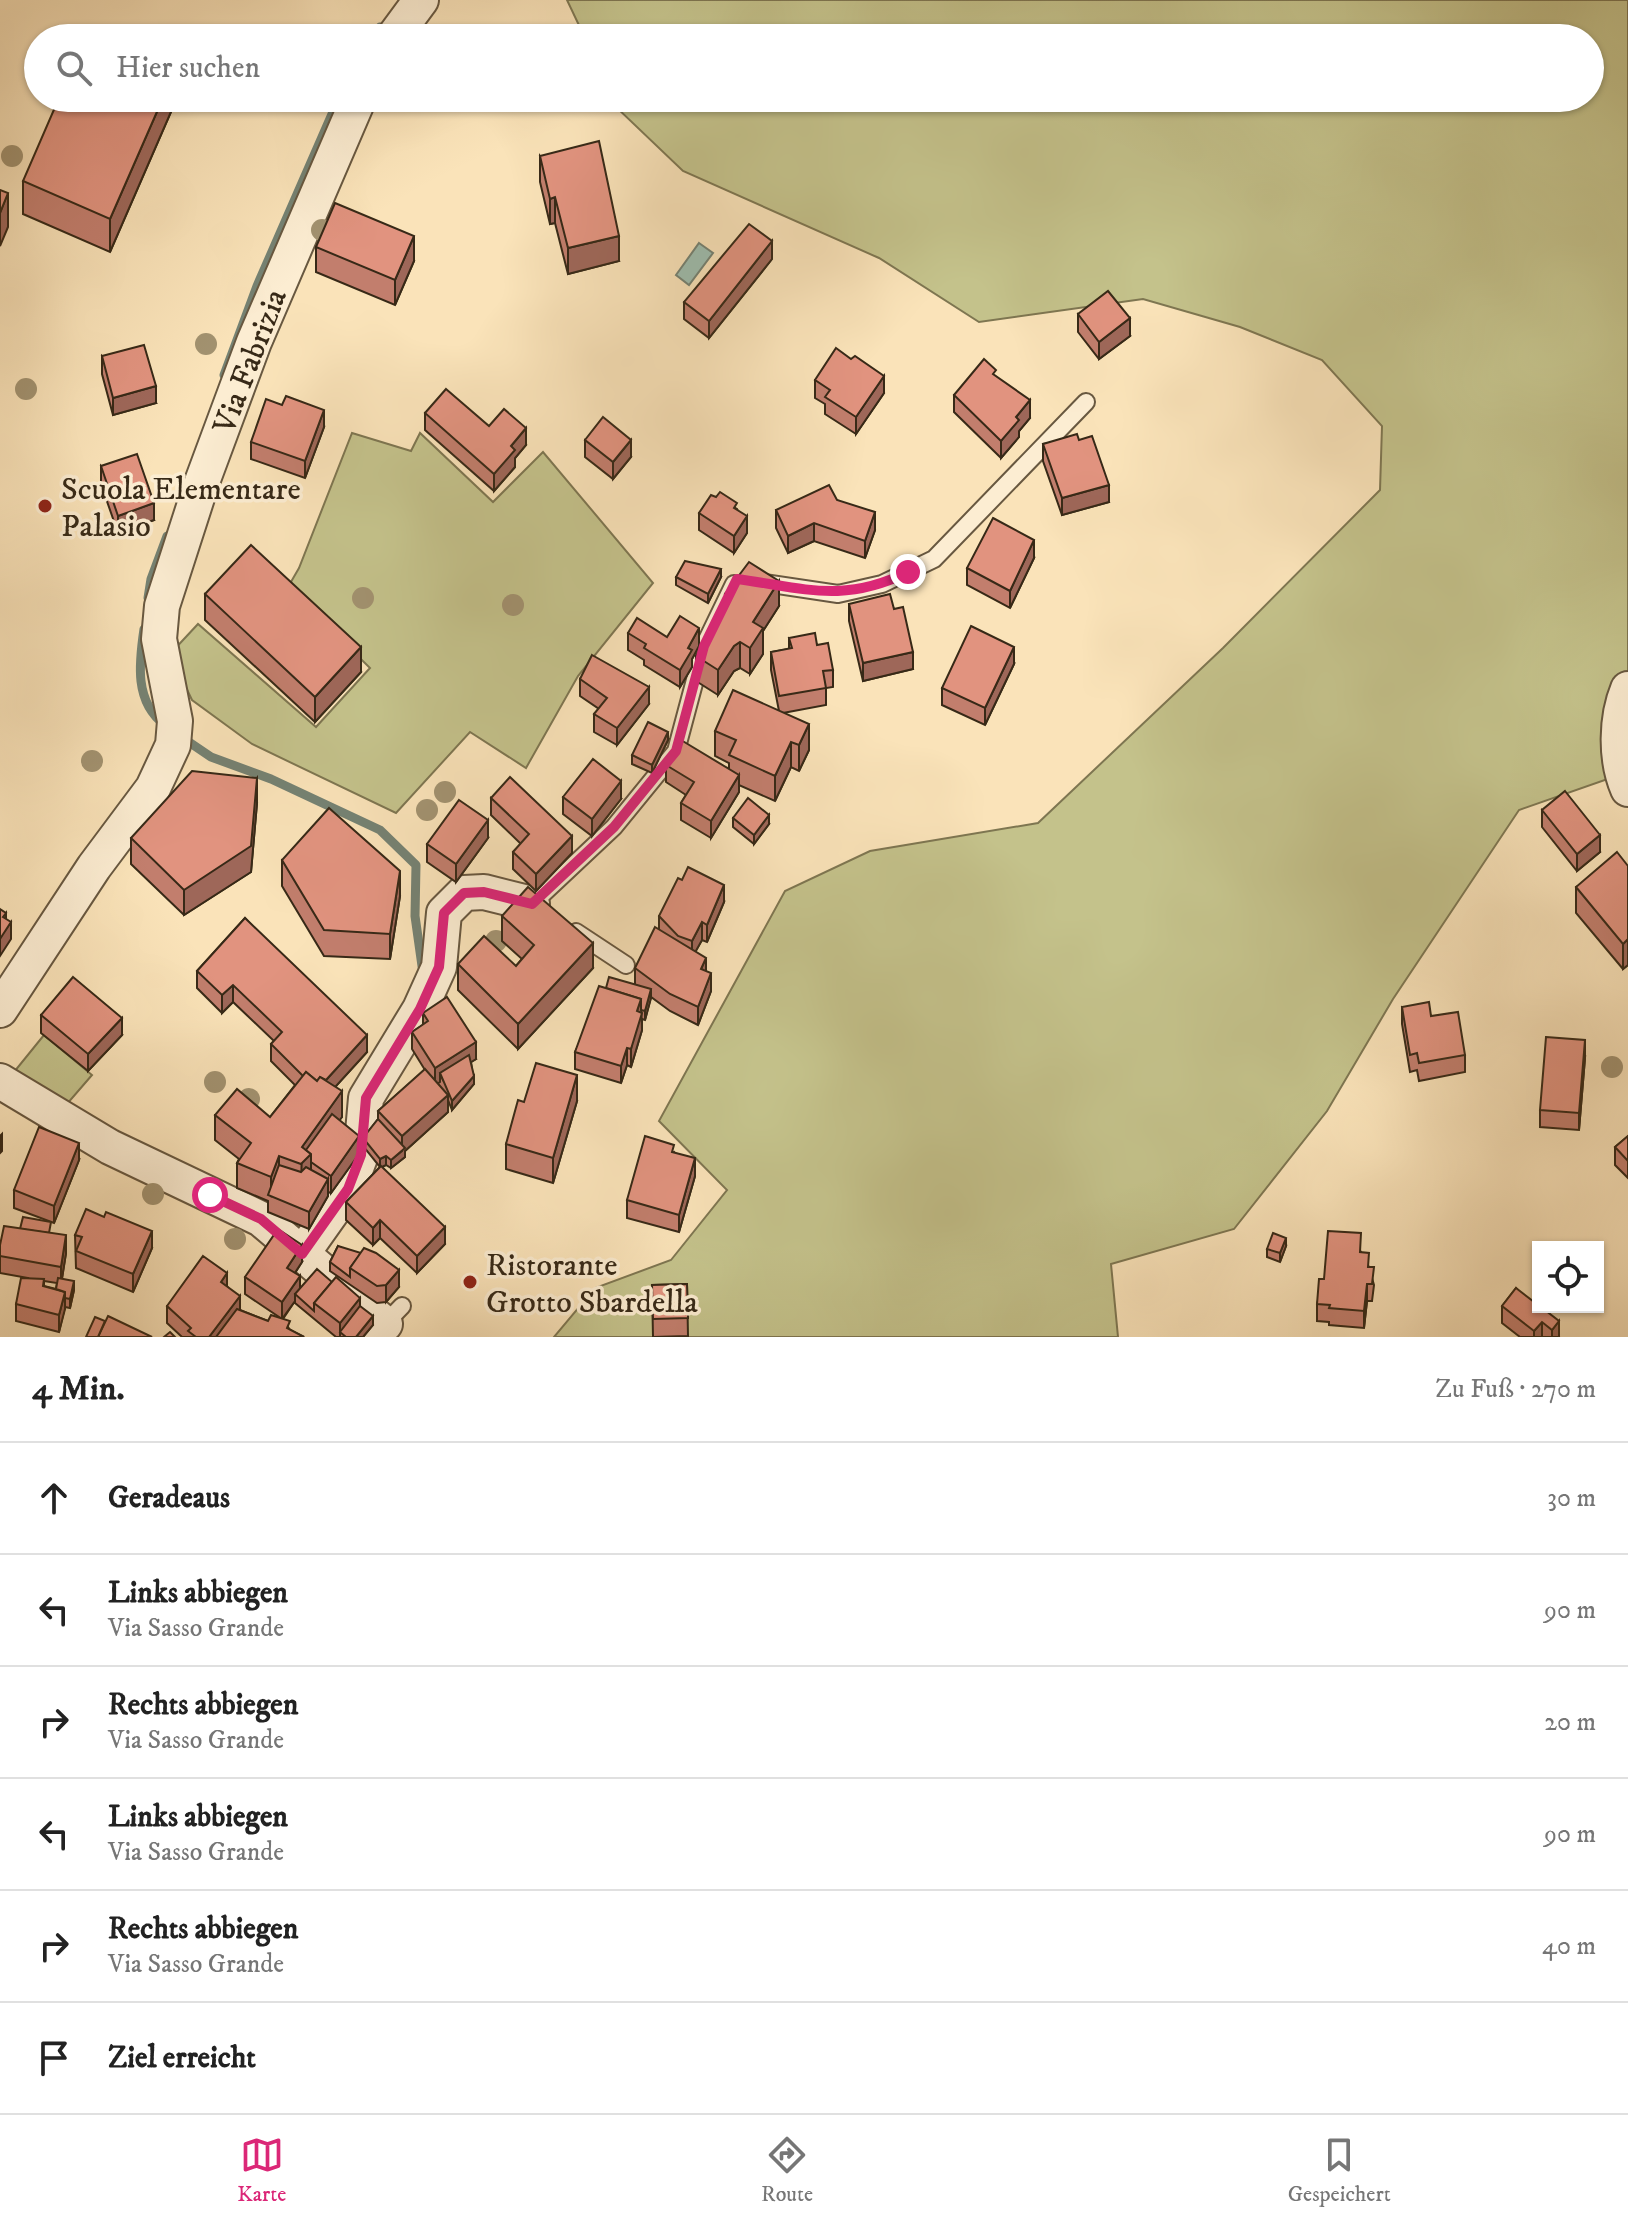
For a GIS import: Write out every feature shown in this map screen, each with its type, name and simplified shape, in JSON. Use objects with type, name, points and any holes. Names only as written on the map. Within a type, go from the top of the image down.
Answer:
[{"type":"street","points":[[403,24],[421,0]]},
{"type":"street","name":"Via Fabrizia","points":[[0,1010],[94,867],[153,788],[174,733],[159,639],[162,606],[254,342],[353,112]]},
{"type":"street","points":[[1628,689],[1620,716],[1620,761],[1628,789]]},
{"type":"street","points":[[302,1254],[348,1189],[361,1155],[366,1098],[420,1009],[439,967],[444,913],[464,893],[484,892],[546,912]]},
{"type":"street","points":[[0,1081],[110,1147],[261,1219],[386,1322]]},
{"type":"lane","points":[[626,965],[546,912],[676,751],[704,646],[737,579],[838,594],[882,584],[934,559],[1086,402]]},
{"type":"shaded area","points":[[567,0],[1628,0],[1628,689],[1622,774],[1519,810],[1393,999],[1327,1111],[1234,1229],[1111,1264],[1118,1337],[554,1337],[595,1288],[671,1260],[727,1190],[659,1121],[785,891],[870,851],[1038,823],[1223,648],[1380,490],[1382,426],[1322,360],[1240,327],[1143,299],[979,322],[879,258],[683,171],[621,112],[1604,112],[1604,24],[578,24]]},
{"type":"shaded area","points":[[699,243],[713,253],[689,285],[676,275]]},
{"type":"shaded area","points":[[352,433],[411,451],[420,433],[493,502],[543,452],[653,583],[578,676],[526,768],[470,732],[396,813],[252,744],[192,700],[170,654],[198,624],[316,727],[370,668],[288,587],[299,568]]},
{"type":"shaded area","points":[[44,1035],[92,1075],[67,1104],[14,1072]]},
{"type":"building","points":[[53,112],[157,112],[110,219],[23,181]]},
{"type":"building","points":[[599,141],[619,236],[568,248],[555,197],[550,199],[540,156]]},
{"type":"building","points":[[0,190],[8,193],[0,213]]},
{"type":"building","points":[[335,203],[414,236],[395,280],[316,247]]},
{"type":"building","points":[[749,224],[772,241],[709,321],[684,302]]},
{"type":"building","points":[[1108,291],[1130,318],[1099,342],[1078,314]]},
{"type":"building","points":[[144,345],[156,386],[113,398],[102,356]]},
{"type":"building","points":[[836,348],[851,359],[855,356],[884,376],[856,417],[825,397],[830,390],[815,380]]},
{"type":"building","points":[[984,359],[996,370],[993,374],[1030,400],[1016,417],[1019,420],[1001,441],[954,395]]},
{"type":"building","points":[[446,389],[489,426],[504,409],[526,428],[511,446],[515,450],[494,474],[425,413]]},
{"type":"building","points":[[286,396],[324,410],[305,461],[251,442],[266,399],[282,405]]},
{"type":"building","points":[[603,417],[631,440],[613,462],[585,440]]},
{"type":"building","points":[[1077,434],[1079,440],[1092,436],[1109,485],[1062,498],[1043,444]]},
{"type":"building","points":[[137,454],[154,503],[118,516],[101,466]]},
{"type":"building","points":[[829,485],[837,500],[875,512],[865,541],[814,523],[788,536],[776,510]]},
{"type":"building","points":[[720,492],[737,503],[734,508],[747,516],[734,536],[699,513],[711,495],[716,497]]},
{"type":"building","points":[[993,518],[1034,540],[1010,591],[967,568]]},
{"type":"building","points":[[251,545],[361,647],[315,697],[205,594]]},
{"type":"building","points":[[685,561],[721,569],[708,594],[676,577]]},
{"type":"building","points":[[749,562],[779,581],[753,622],[763,628],[750,648],[740,642],[734,646],[718,670],[696,656],[731,598],[725,594]]},
{"type":"building","points":[[890,594],[894,609],[903,607],[913,652],[863,663],[849,604]]},
{"type":"building","points":[[680,616],[699,628],[688,648],[692,650],[680,670],[644,648],[646,644],[628,633],[637,618],[667,637]]},
{"type":"building","points":[[971,626],[1014,647],[985,708],[942,688]]},
{"type":"building","points":[[815,633],[817,645],[828,643],[833,670],[823,671],[826,688],[779,696],[771,652],[792,648],[789,638]]},
{"type":"building","points":[[592,655],[649,687],[617,728],[594,714],[607,698],[580,679]]},
{"type":"building","points":[[733,690],[809,724],[799,745],[791,742],[775,776],[729,755],[736,740],[715,731]]},
{"type":"building","points":[[648,722],[668,732],[652,765],[632,755]]},
{"type":"building","points":[[681,740],[739,775],[711,821],[681,803],[694,782],[666,765]]},
{"type":"building","points":[[593,759],[621,781],[592,819],[563,797]]},
{"type":"building","points":[[192,771],[257,778],[251,846],[184,890],[131,838]]},
{"type":"building","points":[[510,777],[572,836],[536,874],[513,852],[529,834],[491,798]]},
{"type":"building","points":[[1565,791],[1600,835],[1577,854],[1542,810]]},
{"type":"building","points":[[748,798],[769,815],[754,835],[733,818]]},
{"type":"building","points":[[459,800],[488,820],[456,864],[427,844]]},
{"type":"building","points":[[329,808],[400,871],[390,934],[324,930],[282,860]]},
{"type":"building","points":[[1617,852],[1628,866],[1628,939],[1623,944],[1576,887]]},
{"type":"building","points":[[688,867],[724,885],[707,925],[702,922],[692,941],[678,936],[659,916],[678,878],[682,880]]},
{"type":"building","points":[[528,887],[593,943],[518,1024],[458,964],[484,936],[516,966],[534,945],[502,916]]},
{"type":"building","points":[[0,909],[6,913],[3,917],[11,922],[0,939]]},
{"type":"building","points":[[245,918],[367,1035],[326,1080],[320,1077],[317,1081],[306,1072],[303,1076],[271,1044],[282,1032],[233,985],[222,995],[197,971]]},
{"type":"building","points":[[655,927],[706,958],[701,969],[711,973],[698,1007],[670,994],[635,968]]},
{"type":"building","points":[[73,977],[122,1018],[88,1054],[41,1015]]},
{"type":"building","points":[[609,977],[651,989],[645,1011],[641,1010],[641,999],[606,988]]},
{"type":"building","points":[[599,986],[641,999],[637,1011],[642,1013],[631,1049],[627,1048],[621,1066],[575,1052]]},
{"type":"building","points":[[447,997],[476,1042],[435,1068],[412,1032],[428,1021],[423,1013]]},
{"type":"building","points":[[1429,1002],[1431,1016],[1458,1012],[1465,1055],[1419,1063],[1417,1053],[1410,1055],[1402,1007]]},
{"type":"building","points":[[1546,1037],[1585,1040],[1579,1113],[1540,1110]]},
{"type":"building","points":[[469,1055],[474,1076],[452,1101],[440,1073]]},
{"type":"building","points":[[536,1063],[577,1075],[553,1158],[506,1144],[518,1100],[524,1102]]},
{"type":"building","points":[[425,1069],[448,1095],[402,1136],[378,1111]]},
{"type":"building","points":[[306,1072],[317,1081],[320,1077],[342,1091],[302,1147],[311,1154],[301,1164],[279,1156],[271,1177],[237,1163],[251,1143],[215,1115],[237,1089],[270,1117]]},
{"type":"building","points":[[332,1114],[359,1136],[331,1176],[311,1162],[311,1154],[306,1150]]},
{"type":"building","points":[[378,1119],[405,1148],[391,1160],[386,1156],[380,1159],[363,1138]]},
{"type":"building","points":[[39,1127],[79,1143],[54,1206],[14,1190]]},
{"type":"building","points":[[645,1136],[674,1145],[672,1152],[695,1158],[679,1215],[627,1200]]},
{"type":"building","points":[[1628,1136],[1628,1161],[1615,1147]]},
{"type":"building","points":[[279,1165],[301,1172],[306,1167],[328,1179],[309,1212],[268,1195]]},
{"type":"building","points":[[381,1166],[445,1227],[417,1256],[380,1220],[373,1228],[346,1202]]},
{"type":"building","points":[[86,1209],[104,1217],[106,1212],[152,1231],[133,1274],[76,1251],[82,1237],[75,1235]]},
{"type":"building","points":[[23,1217],[51,1222],[49,1233],[20,1229]]},
{"type":"building","points":[[4,1226],[66,1235],[61,1267],[0,1256]]},
{"type":"building","points":[[278,1229],[302,1245],[287,1268],[300,1276],[282,1302],[245,1277]]},
{"type":"building","points":[[1328,1231],[1361,1233],[1360,1252],[1369,1253],[1368,1267],[1374,1267],[1372,1284],[1367,1284],[1364,1311],[1317,1304],[1319,1279],[1324,1279]]},
{"type":"building","points":[[1273,1233],[1286,1238],[1280,1253],[1267,1249]]},
{"type":"building","points":[[338,1246],[361,1253],[350,1268],[350,1277],[330,1262]]},
{"type":"building","points":[[364,1248],[399,1270],[386,1285],[377,1286],[350,1268]]},
{"type":"building","points":[[203,1256],[227,1273],[221,1282],[240,1296],[209,1337],[196,1337],[188,1331],[191,1328],[167,1306]]},
{"type":"building","points":[[317,1269],[332,1282],[314,1303],[314,1311],[295,1294]]},
{"type":"building","points":[[336,1277],[360,1298],[340,1323],[314,1303]]},
{"type":"building","points":[[21,1278],[44,1279],[43,1286],[65,1292],[59,1315],[16,1304]]},
{"type":"building","points":[[58,1278],[74,1281],[70,1299],[65,1298],[65,1292],[56,1289]]},
{"type":"building","points":[[687,1284],[688,1318],[653,1319],[652,1285]]},
{"type":"building","points":[[1516,1288],[1532,1300],[1532,1313],[1549,1313],[1559,1321],[1552,1330],[1542,1322],[1534,1331],[1502,1306]]},
{"type":"building","points":[[360,1306],[373,1316],[356,1337],[346,1337],[340,1332]]},
{"type":"building","points":[[237,1309],[268,1321],[271,1315],[290,1321],[287,1328],[304,1337],[216,1337]]},
{"type":"building","points":[[108,1316],[152,1337],[98,1337]]},
{"type":"building","points":[[95,1317],[105,1321],[98,1337],[86,1337]]},
{"type":"waterway","points":[[224,375],[257,286],[333,112]]},
{"type":"waterway","points":[[148,598],[151,579],[167,536]]},
{"type":"waterway","points":[[144,629],[140,668],[143,693],[155,716],[165,725]]},
{"type":"waterway","points":[[180,736],[211,757],[271,779],[380,830],[416,865],[415,916],[423,973]]},
{"type":"place","name":"Scuola Elementare Palasio","points":[[45,506]]},
{"type":"place","name":"Ristorante Grotto Sbardella","points":[[470,1282]]},
{"type":"route","points":[[210,1195],[261,1219],[302,1254],[348,1189],[361,1155],[360,1137],[366,1098],[420,1009],[439,967],[444,913],[464,893],[484,892],[532,904],[614,827],[676,751],[704,646],[737,579],[838,594],[882,584],[908,572]]}]
